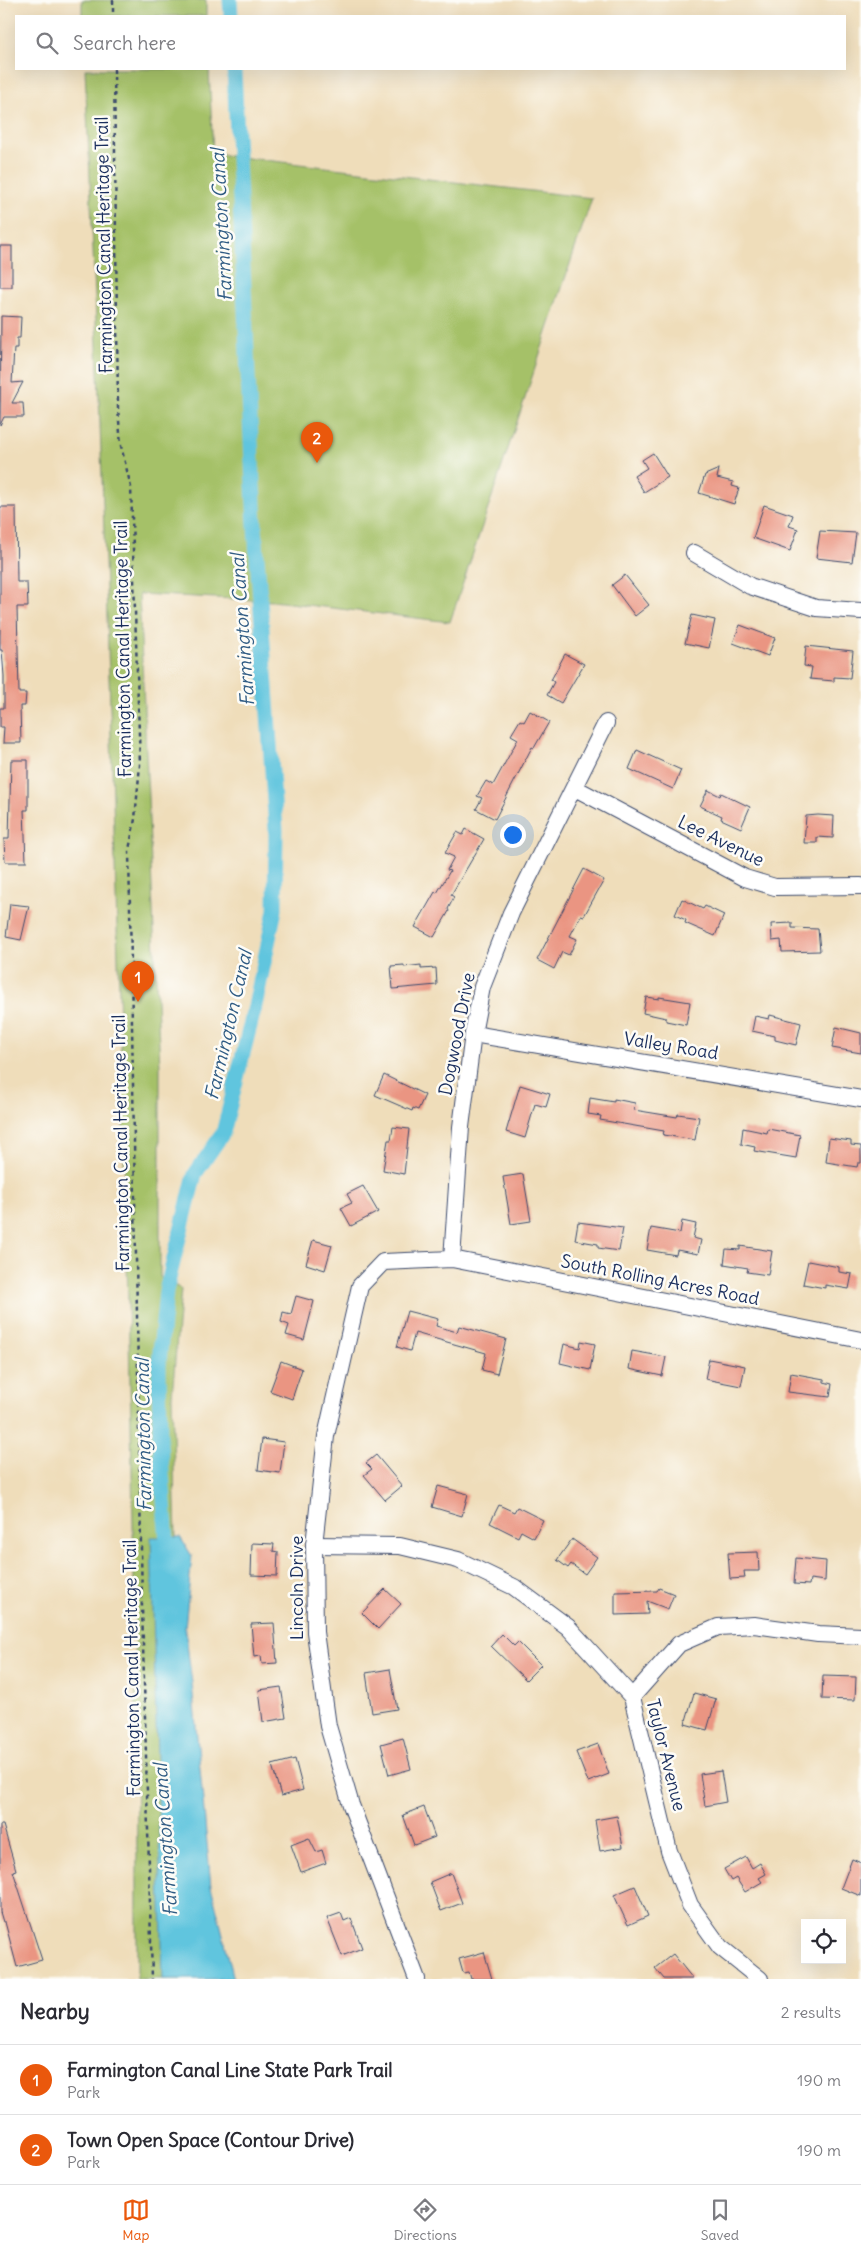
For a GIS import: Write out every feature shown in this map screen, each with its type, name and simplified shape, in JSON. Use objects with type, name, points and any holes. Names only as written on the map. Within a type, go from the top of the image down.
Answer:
[{"type":"street","points":[[694,553],[750,586],[816,608],[861,611]]},
{"type":"street","name":"Dogwood Drive","points":[[452,1259],[461,1127],[473,1034],[482,987],[511,913],[606,723]]},
{"type":"street","name":"Lee Avenue","points":[[575,788],[745,878],[776,888],[861,886]]},
{"type":"street","name":"Valley Road","points":[[473,1034],[861,1099]]},
{"type":"street","name":"South Rolling Acres Road","points":[[452,1259],[861,1340]]},
{"type":"street","name":"Lincoln Drive","points":[[417,1979],[351,1805],[328,1726],[315,1632],[314,1545],[326,1436],[360,1286],[383,1262],[452,1259]]},
{"type":"street","name":"Taylor Avenue","points":[[314,1545],[400,1546],[458,1560],[514,1587],[568,1627],[632,1697],[669,1851],[690,1905],[720,1947],[760,1979]]},
{"type":"street","points":[[632,1697],[679,1644],[718,1627],[754,1625],[818,1634],[861,1636]]},
{"type":"path","points":[[113,0],[114,15]]},
{"type":"path","name":"Farmington Canal Heritage Trail","points":[[114,70],[118,408],[121,446],[131,487],[140,766],[135,818],[129,850],[142,1567],[152,1979]]},
{"type":"green space","points":[[82,0],[206,0],[206,15],[82,15]]},
{"type":"green space","points":[[85,70],[209,70],[213,154],[592,198],[450,622],[273,601],[139,594],[160,1067],[160,1277],[181,1289],[172,1397],[185,1852],[184,1979],[137,1979],[134,1597],[126,1215],[95,292]]},
{"type":"water","points":[[151,1537],[180,1537],[192,1556],[185,1628],[211,1886],[234,1979],[163,1979]]},
{"type":"building","points":[[0,246],[12,246],[12,287],[0,287]]},
{"type":"building","points":[[1,316],[21,317],[20,338],[17,338],[17,348],[14,348],[12,383],[23,382],[12,403],[23,403],[24,417],[4,417],[0,425]]},
{"type":"building","points":[[653,453],[668,477],[644,492],[634,476],[647,468],[642,460]]},
{"type":"building","points":[[719,469],[717,478],[733,482],[732,486],[739,488],[734,504],[699,493],[705,475]]},
{"type":"building","points":[[764,505],[793,515],[789,526],[798,529],[790,551],[753,538]]},
{"type":"building","points":[[0,507],[16,507],[17,582],[27,582],[28,607],[17,607],[19,693],[26,693],[25,706],[20,706],[21,743],[3,743],[4,727],[0,727],[0,708],[4,708],[4,676],[2,650],[0,650]]},
{"type":"building","points":[[820,531],[856,533],[852,562],[816,558]]},
{"type":"building","points":[[625,575],[649,605],[635,616],[612,585]]},
{"type":"building","points":[[692,615],[715,620],[709,648],[685,643]]},
{"type":"building","points":[[740,625],[775,638],[768,656],[733,643]]},
{"type":"building","points":[[806,646],[853,651],[850,678],[834,677],[834,681],[810,679],[812,667],[804,666]]},
{"type":"building","points":[[565,654],[584,664],[561,703],[547,695],[554,682],[551,680]]},
{"type":"building","points":[[530,711],[549,722],[534,748],[532,747],[495,819],[476,809],[482,798],[477,796],[486,781],[493,785],[518,739],[511,735],[520,720],[524,722]]},
{"type":"building","points":[[637,750],[681,770],[673,789],[629,769]]},
{"type":"building","points":[[11,760],[28,760],[28,810],[24,810],[26,862],[5,862],[4,839],[9,839]]},
{"type":"building","points":[[708,790],[720,796],[721,793],[750,807],[741,828],[721,819],[722,816],[700,806]]},
{"type":"building","points":[[806,816],[834,816],[833,838],[817,837],[817,843],[804,843]]},
{"type":"building","points":[[466,829],[484,839],[451,895],[454,897],[448,909],[449,911],[434,937],[415,927],[435,892],[437,893],[450,871],[447,870],[454,857],[445,853],[457,832],[463,835]]},
{"type":"building","points":[[584,869],[604,880],[584,916],[581,915],[570,936],[577,939],[569,955],[562,952],[554,969],[537,960]]},
{"type":"building","points":[[682,899],[703,909],[705,906],[724,915],[715,936],[685,923],[686,920],[675,915]]},
{"type":"building","points":[[10,904],[29,906],[21,940],[6,937]]},
{"type":"building","points":[[792,923],[792,928],[818,929],[820,951],[782,952],[781,940],[772,941],[771,924]]},
{"type":"building","points":[[404,965],[404,967],[421,965],[421,969],[436,968],[437,985],[393,989],[391,966]]},
{"type":"building","points":[[646,997],[690,1002],[686,1025],[666,1021],[666,1018],[643,1013]]},
{"type":"building","points":[[770,1015],[801,1023],[796,1045],[775,1040],[775,1036],[752,1031],[755,1016],[769,1019]]},
{"type":"building","points":[[836,1027],[861,1033],[861,1053],[832,1048]]},
{"type":"building","points":[[384,1075],[425,1095],[418,1110],[413,1108],[412,1111],[375,1095]]},
{"type":"building","points":[[520,1085],[550,1094],[546,1107],[535,1104],[525,1138],[506,1132]]},
{"type":"building","points":[[590,1098],[614,1102],[614,1099],[635,1103],[634,1110],[677,1117],[678,1114],[699,1117],[695,1140],[663,1135],[664,1131],[600,1120],[601,1116],[588,1114]]},
{"type":"building","points":[[393,1127],[409,1129],[404,1174],[383,1170],[388,1140],[391,1140]]},
{"type":"building","points":[[743,1128],[767,1133],[768,1129],[800,1135],[796,1158],[754,1151],[755,1147],[741,1144]]},
{"type":"building","points":[[829,1138],[851,1141],[851,1145],[861,1146],[861,1163],[858,1163],[857,1167],[826,1162]]},
{"type":"building","points":[[523,1174],[531,1221],[511,1224],[503,1177]]},
{"type":"building","points":[[363,1186],[378,1212],[351,1226],[341,1208],[352,1203],[347,1194]]},
{"type":"building","points":[[682,1221],[696,1224],[693,1238],[701,1240],[698,1254],[677,1250],[676,1255],[647,1250],[651,1228],[680,1233]]},
{"type":"building","points":[[578,1222],[623,1228],[619,1251],[598,1248],[598,1244],[575,1240]]},
{"type":"building","points":[[313,1240],[332,1245],[325,1270],[306,1264]]},
{"type":"building","points":[[740,1246],[772,1251],[768,1275],[747,1272],[748,1268],[724,1264],[726,1249],[740,1250]]},
{"type":"building","points":[[808,1261],[839,1267],[839,1272],[852,1274],[849,1289],[825,1285],[825,1288],[803,1284]]},
{"type":"building","points":[[296,1296],[314,1301],[304,1340],[286,1335],[289,1325],[281,1322],[283,1312],[291,1314]]},
{"type":"building","points":[[407,1311],[438,1319],[436,1326],[457,1332],[459,1326],[506,1339],[497,1374],[482,1370],[486,1353],[415,1333],[410,1351],[397,1347]]},
{"type":"building","points":[[581,1341],[595,1344],[590,1370],[560,1363],[564,1344],[580,1348]]},
{"type":"building","points":[[632,1351],[666,1357],[662,1376],[629,1369]]},
{"type":"building","points":[[709,1359],[745,1366],[741,1386],[705,1379]]},
{"type":"building","points":[[281,1361],[302,1369],[292,1399],[270,1391]]},
{"type":"building","points":[[791,1373],[824,1379],[824,1382],[832,1384],[830,1397],[788,1392]]},
{"type":"building","points":[[262,1439],[284,1442],[280,1473],[258,1470]]},
{"type":"building","points":[[376,1455],[402,1486],[385,1500],[364,1475],[372,1469],[366,1463]]},
{"type":"building","points":[[438,1486],[468,1494],[462,1516],[432,1507]]},
{"type":"building","points":[[499,1505],[514,1512],[517,1507],[543,1520],[534,1538],[521,1531],[518,1537],[490,1523]]},
{"type":"building","points":[[572,1539],[597,1557],[585,1574],[571,1564],[568,1568],[557,1560]]},
{"type":"building","points":[[252,1543],[274,1544],[273,1551],[278,1552],[277,1576],[251,1575]]},
{"type":"building","points":[[758,1552],[759,1571],[744,1571],[745,1578],[730,1579],[728,1553]]},
{"type":"building","points":[[796,1558],[826,1561],[825,1581],[810,1579],[809,1585],[794,1584]]},
{"type":"building","points":[[659,1588],[674,1594],[668,1609],[647,1601],[648,1614],[615,1615],[615,1592],[657,1591]]},
{"type":"building","points":[[385,1589],[401,1604],[378,1629],[362,1613]]},
{"type":"building","points":[[274,1623],[277,1663],[262,1664],[261,1656],[254,1657],[251,1624]]},
{"type":"building","points":[[502,1634],[514,1646],[518,1642],[541,1665],[526,1680],[491,1646]]},
{"type":"building","points":[[390,1669],[397,1709],[372,1713],[366,1673]]},
{"type":"building","points":[[823,1676],[856,1677],[855,1700],[822,1699]]},
{"type":"building","points":[[281,1687],[286,1718],[263,1722],[259,1690]]},
{"type":"building","points":[[694,1693],[716,1699],[707,1730],[685,1724]]},
{"type":"building","points":[[403,1738],[411,1769],[389,1775],[381,1744]]},
{"type":"building","points":[[598,1744],[609,1774],[588,1782],[576,1752]]},
{"type":"building","points":[[295,1759],[303,1790],[281,1796],[272,1765]]},
{"type":"building","points":[[721,1771],[726,1802],[705,1806],[700,1774]]},
{"type":"building","points":[[424,1807],[435,1837],[414,1845],[403,1815]]},
{"type":"building","points":[[617,1816],[623,1847],[600,1851],[595,1820]]},
{"type":"building","points":[[0,1825],[3,1825],[16,1870],[13,1871],[42,1960],[17,1967],[5,1922],[3,1922],[0,1912]]},
{"type":"building","points":[[309,1838],[316,1852],[322,1850],[326,1863],[301,1872],[291,1845]]},
{"type":"building","points":[[746,1857],[752,1868],[760,1863],[766,1874],[759,1878],[762,1882],[745,1892],[736,1878],[731,1881],[724,1869]]},
{"type":"building","points":[[852,1859],[861,1863],[861,1896],[841,1888]]},
{"type":"building","points":[[451,1873],[462,1903],[441,1911],[430,1882]]},
{"type":"building","points":[[635,1886],[648,1916],[628,1925],[614,1895]]},
{"type":"building","points":[[341,1913],[344,1921],[351,1918],[362,1948],[342,1956],[327,1918]]},
{"type":"building","points":[[484,1952],[492,1979],[471,1979],[469,1972],[463,1973],[459,1959]]},
{"type":"building","points":[[673,1954],[693,1979],[664,1979],[655,1968]]},
{"type":"waterway","name":"Farmington Canal","points":[[230,0],[231,15]]},
{"type":"waterway","name":"Farmington Canal","points":[[168,1557],[160,1444],[159,1362],[166,1291],[195,1174],[223,1133],[255,1006],[275,910],[276,830],[255,527],[234,70]]},
{"type":"place","name":"Town Open Space (Contour Drive)","points":[[317,463]]},
{"type":"place","name":"Farmington Canal Line State Park Trail","points":[[138,1002]]}]
